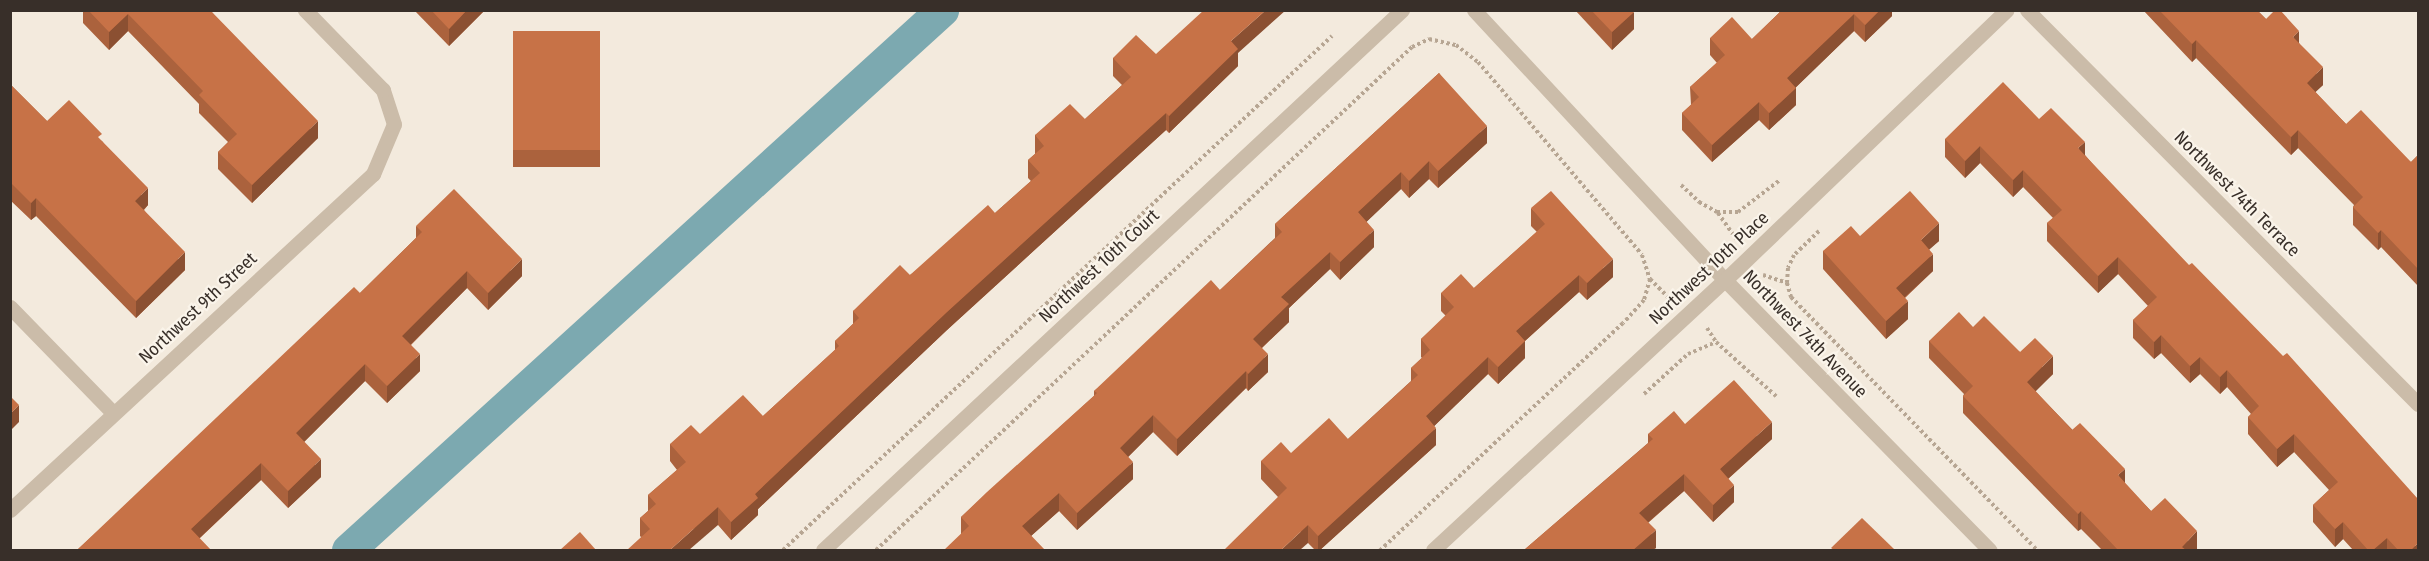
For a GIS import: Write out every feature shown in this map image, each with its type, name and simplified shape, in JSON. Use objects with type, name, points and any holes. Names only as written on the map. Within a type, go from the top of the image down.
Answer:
[{"type":"street","name":"Northwest 9th Street","points":[[10,510],[113,412],[374,174],[394,124],[383,90],[305,10]]},
{"type":"street","name":"Northwest 10th Court","points":[[823,550],[1402,10]]},
{"type":"street","name":"Northwest 74th Avenue","points":[[1474,10],[1725,280],[1989,550]]},
{"type":"street","name":"Northwest 10th Place","points":[[1433,550],[1725,280],[2007,10]]},
{"type":"street","name":"Northwest 74th Terrace","points":[[2027,10],[2418,404]]},
{"type":"street","points":[[10,307],[113,412]]},
{"type":"path","points":[[783,550],[1332,36]]},
{"type":"path","points":[[876,550],[1412,47],[1429,39],[1456,45],[1478,62],[1642,255],[1650,279],[1644,300],[1623,322],[1380,550]]},
{"type":"path","points":[[1682,185],[1699,202],[1717,212],[1738,212],[1780,180]]},
{"type":"path","points":[[1819,231],[1794,255],[1788,268],[1787,283],[1791,297],[2037,550]]},
{"type":"path","points":[[1644,394],[1688,354],[1716,342],[1776,396]]},
{"type":"building","points":[[88,10],[210,10],[318,121],[252,185],[218,152],[237,134],[199,95],[203,91],[128,14],[109,32]]},
{"type":"building","points":[[431,10],[467,10],[449,29]]},
{"type":"building","points":[[1204,10],[1266,10],[1231,41],[1238,49],[1169,116],[1166,113],[947,312],[755,494],[758,498],[731,522],[718,507],[670,550],[627,550],[650,529],[640,518],[656,504],[648,495],[686,462],[670,444],[691,425],[700,434],[743,395],[763,416],[839,346],[835,341],[859,318],[853,311],[900,265],[910,275],[988,205],[995,213],[1040,173],[1028,160],[1044,146],[1035,135],[1070,104],[1085,119],[1131,77],[1113,58],[1136,35],[1156,54]]},
{"type":"building","points":[[1591,10],[1633,10],[1634,12],[1612,32]]},
{"type":"building","points":[[1782,10],[1880,10],[1865,25],[1854,14],[1787,78],[1796,88],[1769,113],[1759,102],[1712,145],[1682,113],[1699,97],[1690,87],[1725,55],[1710,38],[1732,17],[1752,39]]},
{"type":"building","points":[[2159,10],[2257,10],[2266,19],[2275,10],[2280,10],[2299,31],[2293,37],[2323,67],[2307,83],[2346,124],[2361,110],[2411,162],[2418,155],[2418,269],[2381,230],[2378,233],[2353,207],[2363,197],[2298,130],[2291,137],[2196,40],[2192,44]]},
{"type":"building","points":[[513,31],[600,31],[600,150],[513,150]]},
{"type":"building","points":[[1439,73],[1487,126],[1438,171],[1429,161],[1409,181],[1401,172],[1358,212],[1374,230],[1340,262],[1330,252],[1281,297],[1289,304],[1253,339],[1268,354],[1248,374],[1246,371],[1177,439],[1153,415],[1120,448],[1133,462],[1077,513],[1059,493],[1022,526],[1045,550],[944,550],[969,526],[961,517],[1097,393],[1094,391],[1211,280],[1220,290],[1282,232],[1275,224]]},
{"type":"building","points":[[2003,82],[2039,119],[2051,108],[2085,142],[2078,148],[2189,265],[2192,263],[2283,356],[2287,353],[2418,499],[2418,543],[2411,550],[2398,550],[2387,538],[2373,550],[2368,550],[2343,522],[2335,529],[2313,505],[2338,482],[2294,434],[2277,449],[2248,417],[2259,406],[2227,370],[2220,377],[2200,357],[2190,366],[2161,335],[2154,342],[2133,320],[2157,297],[2118,257],[2098,276],[2047,223],[2062,210],[2023,170],[2013,180],[1980,146],[1965,161],[1945,139]]},
{"type":"building","points":[[10,84],[47,121],[69,100],[102,134],[98,137],[148,188],[135,201],[185,252],[136,301],[36,198],[31,203],[10,182]]},
{"type":"building","points":[[454,189],[522,259],[488,293],[467,271],[402,336],[420,354],[387,386],[365,364],[296,433],[321,459],[288,491],[261,463],[191,529],[211,550],[77,550],[354,287],[360,293],[422,232],[416,226]]},
{"type":"building","points":[[1551,191],[1613,259],[1587,283],[1579,275],[1516,331],[1525,341],[1498,367],[1488,357],[1426,416],[1436,428],[1318,536],[1308,525],[1281,550],[1224,550],[1287,488],[1261,461],[1281,442],[1291,453],[1329,418],[1348,439],[1418,375],[1411,368],[1430,350],[1421,339],[1454,307],[1441,293],[1461,274],[1474,288],[1545,224],[1531,208]]},
{"type":"building","points":[[1910,191],[1939,223],[1921,240],[1933,254],[1896,288],[1908,301],[1886,321],[1823,251],[1851,226],[1860,236]]},
{"type":"building","points":[[1959,312],[1973,327],[1984,316],[2020,352],[2035,338],[2053,356],[2027,382],[2072,430],[2080,423],[2125,469],[2118,475],[2151,511],[2165,498],[2197,531],[2182,547],[2186,550],[2118,550],[2081,511],[2078,514],[1963,396],[1973,386],[1929,341]]},
{"type":"building","points":[[1734,380],[1772,422],[1720,469],[1734,485],[1713,505],[1684,474],[1639,513],[1656,530],[1633,550],[1524,550],[1653,439],[1648,434],[1674,411],[1685,424]]},
{"type":"building","points":[[10,396],[19,405],[10,414]]},
{"type":"building","points":[[1862,518],[1895,550],[1834,550],[1831,548]]},
{"type":"building","points":[[580,532],[596,550],[560,550]]},
{"type":"waterway","points":[[348,550],[942,10]]}]
